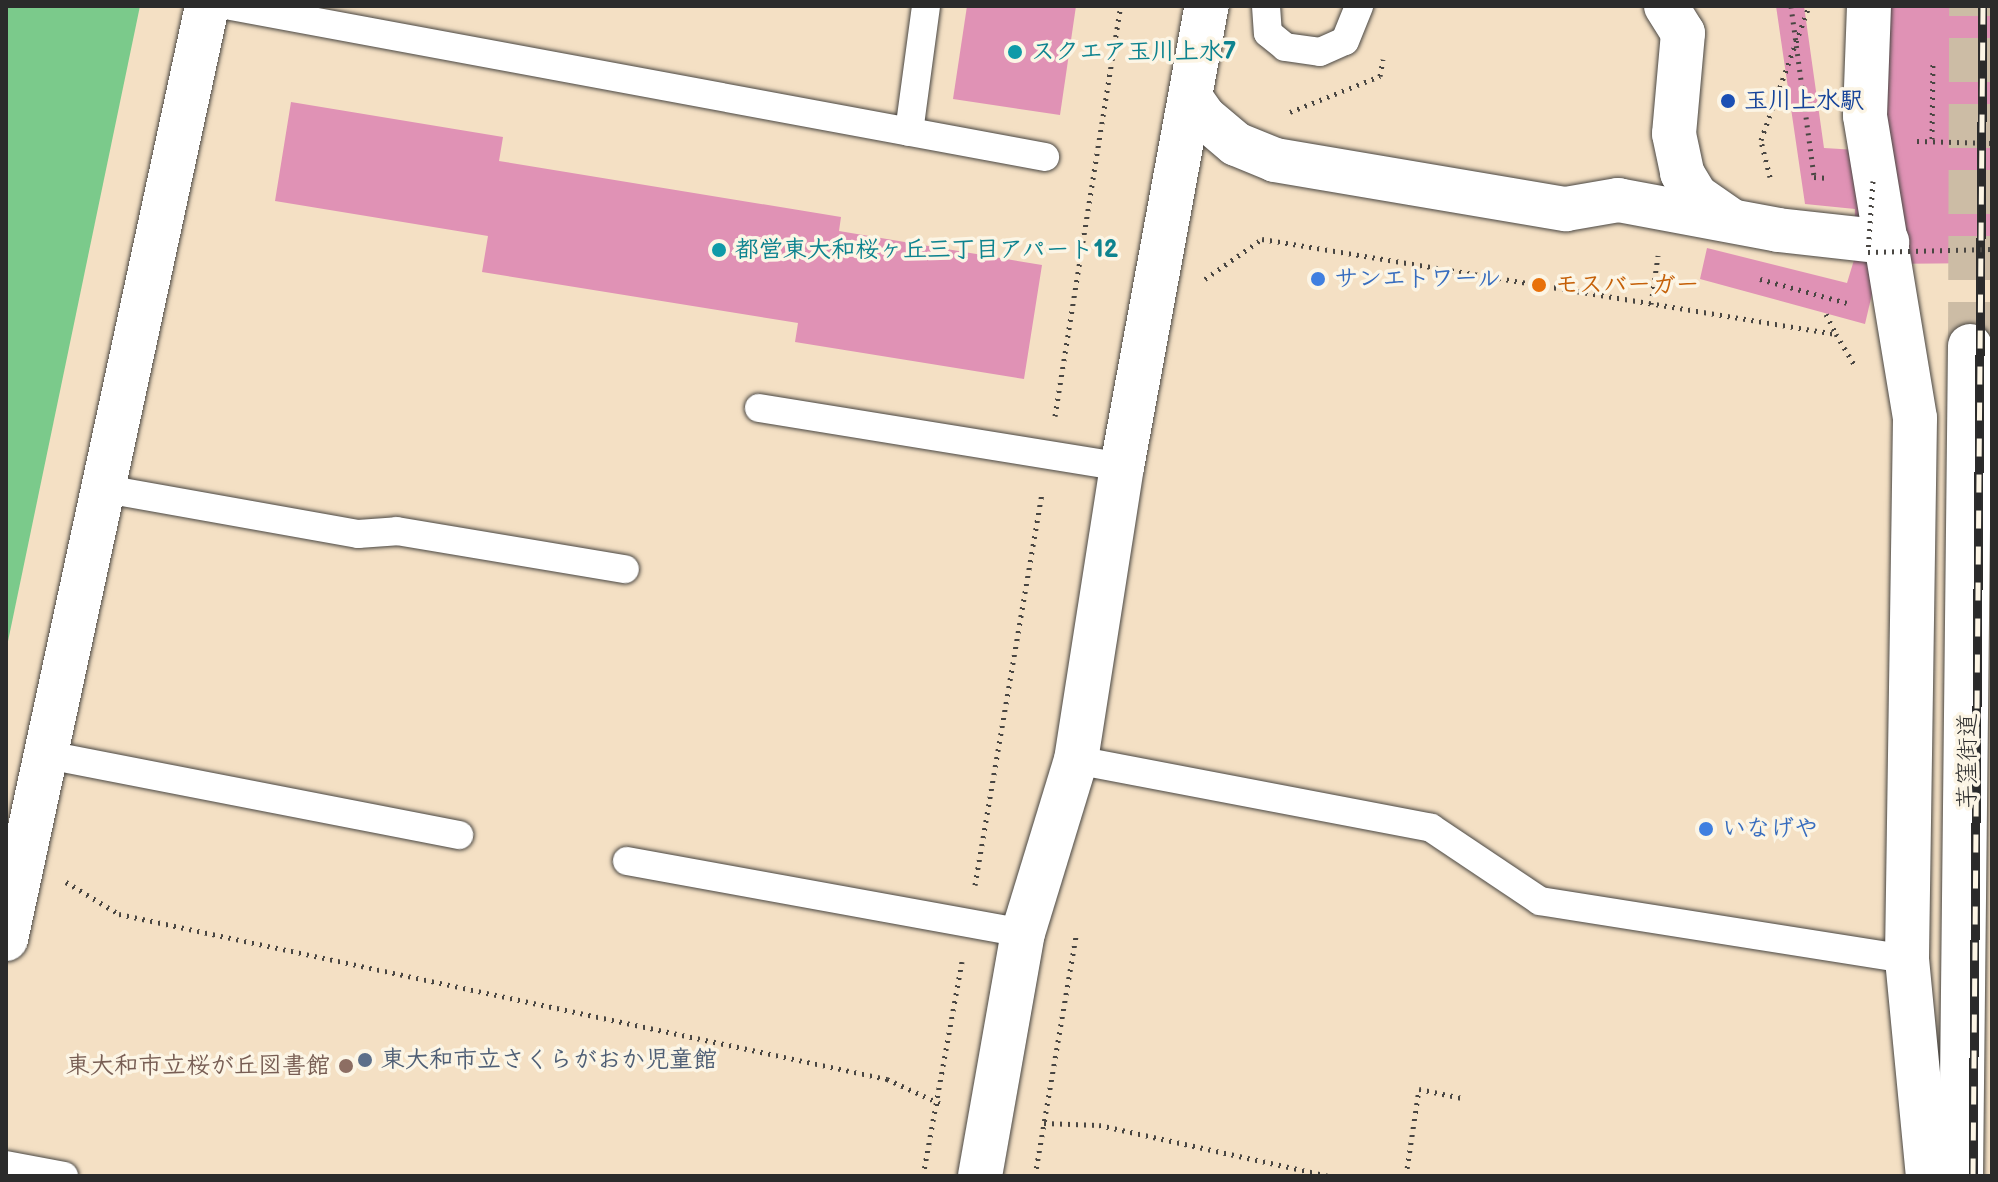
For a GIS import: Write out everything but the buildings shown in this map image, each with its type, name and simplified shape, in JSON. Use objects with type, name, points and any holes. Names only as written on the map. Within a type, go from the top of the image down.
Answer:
[{"type":"street","points":[[6,939],[42,754],[207,6]]},
{"type":"street","points":[[980,1176],[1023,933],[1076,760],[1122,467],[1207,6]]},
{"type":"street","points":[[1666,6],[1683,33],[1674,134],[1682,173],[1696,196],[1729,219]]},
{"type":"street","points":[[1869,6],[1865,116],[1915,418],[1907,959],[1928,1176]]},
{"type":"street","points":[[1190,97],[1226,135],[1266,158]]},
{"type":"street","points":[[1618,200],[1674,134]]},
{"type":"street","points":[[1171,204],[1189,181],[1222,165],[1266,158],[1566,209],[1618,200],[1778,230],[1887,242]]},
{"type":"street","name":"芋窪街道","points":[[1961,1176],[1970,346]]},
{"type":"lane","points":[[231,6],[1045,157]]},
{"type":"lane","points":[[909,132],[926,6]]},
{"type":"lane","points":[[1266,6],[1268,33],[1285,47],[1320,52],[1345,41],[1359,6]]},
{"type":"lane","points":[[759,408],[1122,467]]},
{"type":"lane","points":[[100,488],[358,534],[397,531],[625,569]]},
{"type":"lane","points":[[42,754],[459,835]]},
{"type":"lane","points":[[1076,760],[1431,828],[1540,901],[1907,959]]},
{"type":"lane","points":[[627,861],[1023,933]]},
{"type":"lane","points":[[6,1165],[64,1176]]},
{"type":"path","points":[[923,1176],[1048,457],[1121,6]]},
{"type":"path","points":[[1791,6],[1814,177]]},
{"type":"path","points":[[1770,177],[1761,140],[1809,6]]},
{"type":"path","points":[[1932,139],[1933,62]]},
{"type":"path","points":[[1910,142],[1932,139],[1992,143]]},
{"type":"path","points":[[1873,181],[1868,252],[1992,249]]},
{"type":"path","points":[[1193,287],[1262,239],[1836,334]]},
{"type":"path","points":[[1651,304],[1659,255],[1673,258]]},
{"type":"path","points":[[1826,314],[1864,380]]},
{"type":"path","points":[[19,874],[66,882],[119,914],[887,1079]]},
{"type":"path","points":[[1035,1176],[1079,921]]},
{"type":"path","points":[[1406,1176],[1419,1089],[1462,1098]]},
{"type":"path","points":[[1099,1125],[1329,1176]]},
{"type":"green space","points":[[6,6],[140,6],[6,651]]},
{"type":"tunnel","points":[[1970,346],[1971,6]]},
{"type":"railway","points":[[1973,1176],[1983,6]]},
{"type":"place","name":"スクエア玉川上水7","points":[[1015,52]]},
{"type":"place","name":"玉川上水駅","points":[[1728,101]]},
{"type":"place","name":"都営東大和桜ヶ丘三丁目アパート12","points":[[719,250]]},
{"type":"place","name":"サンエトワール","points":[[1318,279]]},
{"type":"place","name":"モスバーガー","points":[[1539,285]]},
{"type":"place","name":"いなげや","points":[[1706,829]]},
{"type":"place","name":"東大和市立さくらがおか児童館","points":[[365,1060]]},
{"type":"place","name":"東大和市立桜が丘図書館","points":[[346,1066]]}]
